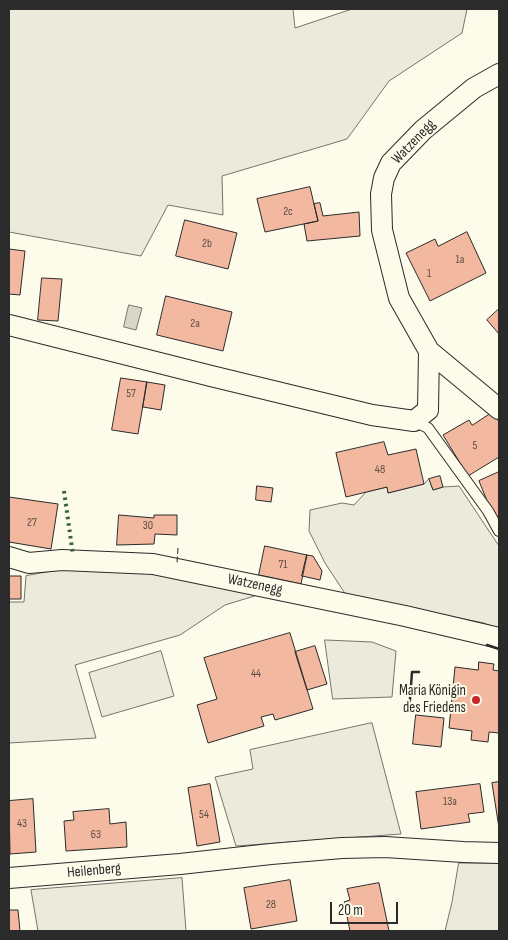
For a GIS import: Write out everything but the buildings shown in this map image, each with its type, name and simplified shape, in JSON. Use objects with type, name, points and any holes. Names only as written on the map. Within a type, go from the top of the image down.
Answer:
[{"type":"street","name":"Watzenegg","points":[[499,74],[474,88],[423,130],[391,163],[384,178],[380,194],[382,230],[399,298],[429,351],[499,409]]},
{"type":"street","points":[[9,325],[372,416],[414,421],[428,410],[429,351]]},
{"type":"street","name":"Watzenegg","points":[[9,557],[30,563],[62,560],[153,564],[405,616],[499,638]]},
{"type":"street","name":"Heilenberg","points":[[9,878],[180,864],[280,853],[384,846],[499,853]]},
{"type":"lane","points":[[414,421],[428,428],[488,511],[499,531]]},
{"type":"shaded area","points":[[9,9],[293,9],[295,28],[352,9],[467,9],[462,33],[389,81],[347,139],[222,176],[223,215],[168,205],[141,256],[9,232]]},
{"type":"shaded area","points":[[129,305],[142,308],[136,330],[124,327]]},
{"type":"shaded area","points":[[429,479],[433,490],[459,486],[499,546],[499,629],[484,623],[346,595],[325,563],[309,531],[310,510],[342,503],[354,505],[366,492],[387,487],[388,493],[424,484]]},
{"type":"shaded area","points":[[58,570],[151,572],[261,594],[225,605],[180,635],[75,665],[96,738],[9,743],[9,602],[24,602],[26,576]]},
{"type":"shaded area","points":[[325,640],[372,642],[396,651],[392,697],[333,699]]},
{"type":"shaded area","points":[[161,651],[174,696],[102,717],[89,673]]},
{"type":"shaded area","points":[[372,723],[401,834],[236,846],[215,777],[253,769],[250,750]]},
{"type":"shaded area","points":[[459,863],[499,863],[499,931],[445,931]]},
{"type":"shaded area","points":[[182,878],[186,931],[38,931],[31,890]]},
{"type":"hedge","points":[[64,491],[73,555]]},
{"type":"fence","points":[[178,548],[177,562],[179,562]]},
{"type":"wall","points":[[487,645],[499,649]]},
{"type":"wall","points":[[409,712],[412,672],[419,672]]},
{"type":"place","name":"Maria Königin des Friedens","points":[[476,700]]}]
